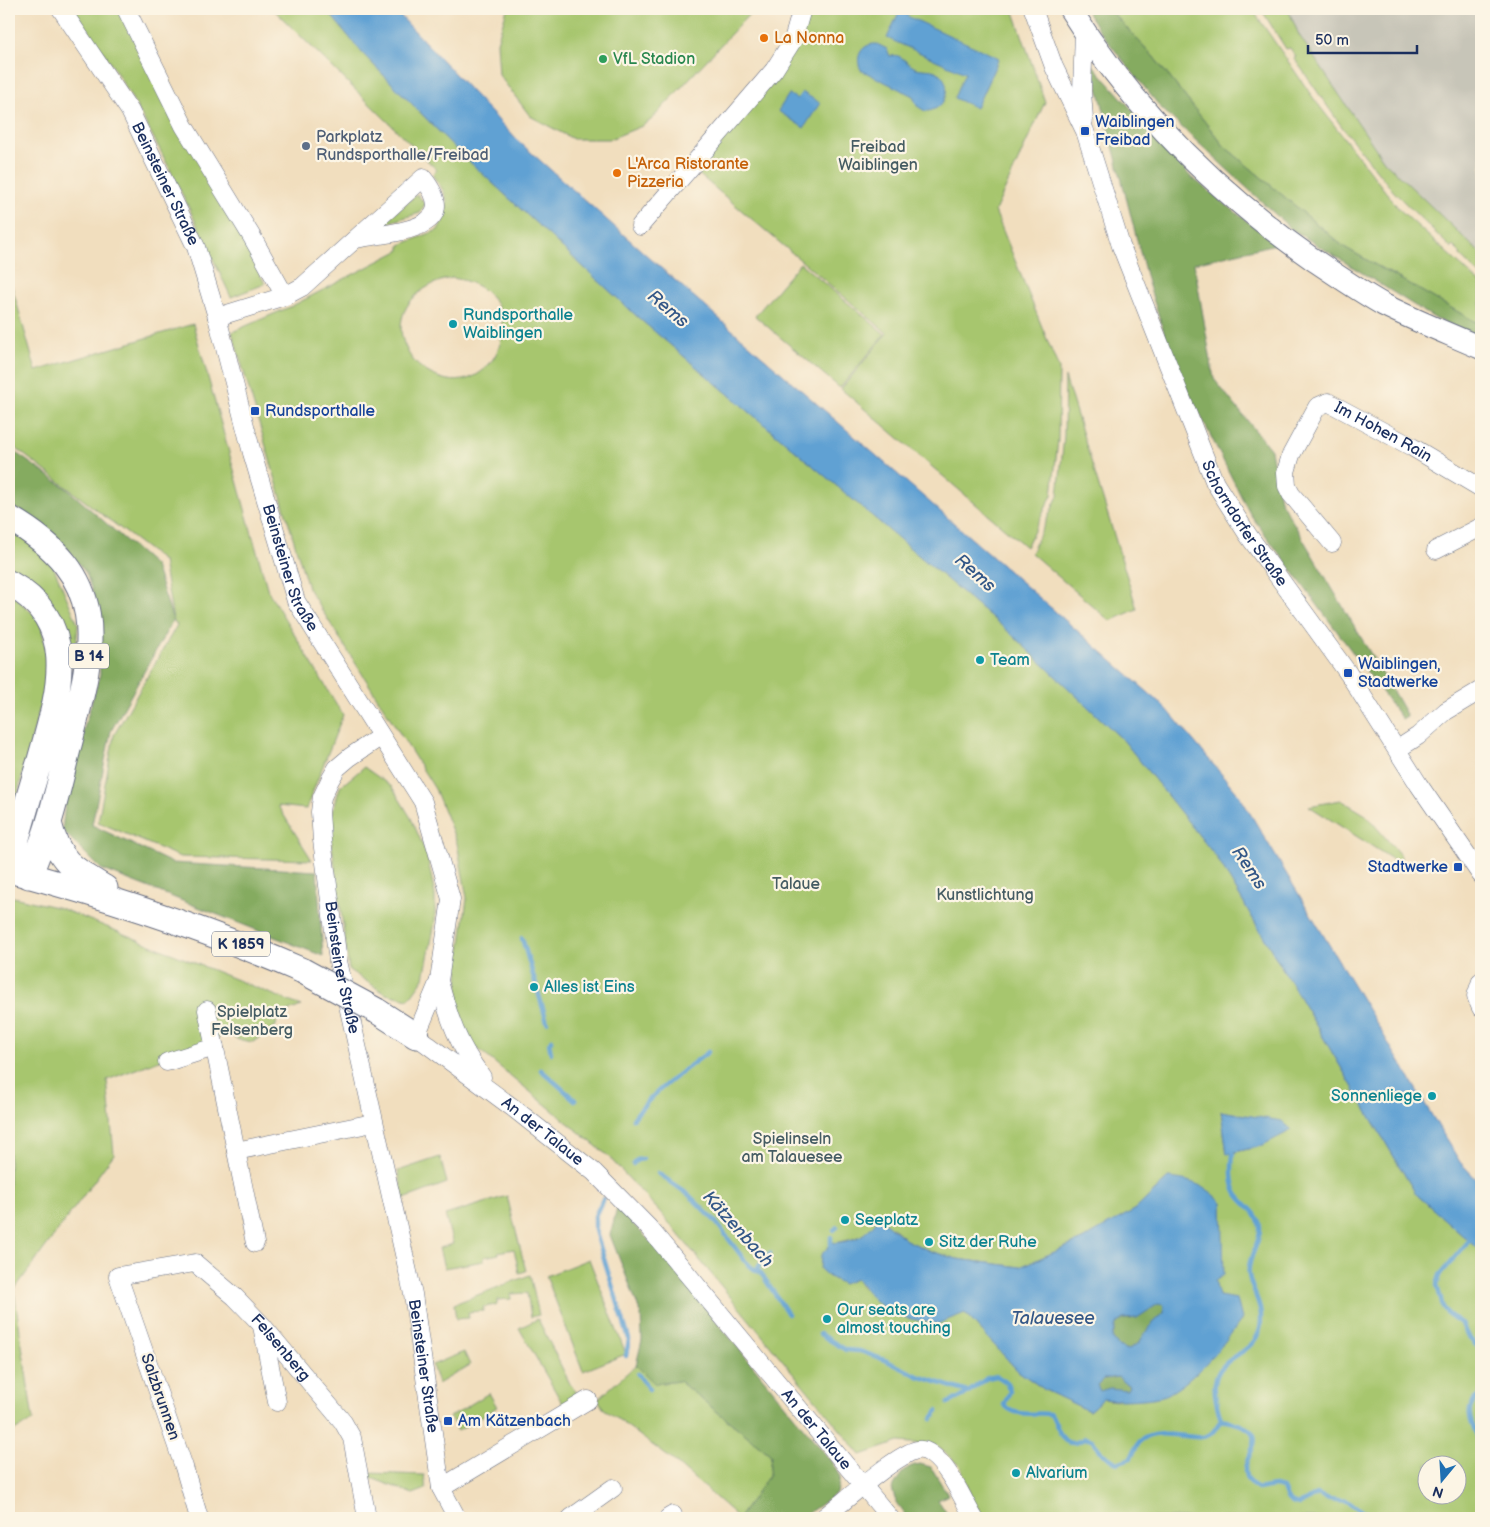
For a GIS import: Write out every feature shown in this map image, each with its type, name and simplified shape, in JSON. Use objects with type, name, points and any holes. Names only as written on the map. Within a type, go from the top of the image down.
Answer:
[{"type":"highway","name":"B 14","points":[[9,518],[44,541],[61,557],[81,590],[91,636],[86,674],[49,824],[16,871]]},
{"type":"highway","name":"B 14","points":[[9,583],[21,590],[36,603],[48,619],[56,637],[60,656],[60,676],[16,871]]},
{"type":"highway","points":[[49,824],[53,842],[65,861],[78,872],[139,908]]},
{"type":"highway","name":"K 1859","points":[[16,871],[139,908],[252,948],[303,971],[377,1011],[416,1036]]},
{"type":"main road","points":[[1070,9],[1084,32],[1137,100],[1196,164],[1272,230],[1339,278],[1384,304],[1481,348]]},
{"type":"street","name":"Beinsteiner Straße","points":[[61,9],[130,111],[196,247],[217,317],[252,452],[296,601],[380,737],[337,768],[322,797],[320,812],[338,961],[413,1294],[441,1488],[457,1518]]},
{"type":"street","points":[[126,9],[184,126],[252,237],[285,296]]},
{"type":"street","points":[[640,226],[774,70],[793,40],[802,9]]},
{"type":"street","name":"Schorndorfer Straße","points":[[1034,9],[1054,67],[1085,131],[1121,246],[1216,483],[1248,535],[1303,608],[1398,749],[1419,785],[1481,875]]},
{"type":"street","name":"Schorndorfer Straße","points":[[1084,32],[1082,91],[1085,131]]},
{"type":"street","points":[[217,317],[285,296],[302,287],[356,240]]},
{"type":"street","name":"Im Hohen Rain","points":[[1332,543],[1291,494],[1287,486],[1286,472],[1291,455],[1317,407],[1328,402],[1412,447],[1481,488]]},
{"type":"street","points":[[1436,550],[1481,527]]},
{"type":"street","points":[[1398,749],[1418,736],[1446,711],[1481,690]]},
{"type":"street","points":[[380,737],[423,802],[451,899],[439,981],[416,1036]]},
{"type":"street","points":[[439,981],[449,1021],[464,1055],[492,1092]]},
{"type":"street","points":[[1481,981],[1476,996],[1481,1008]]},
{"type":"street","points":[[208,1010],[255,1243]]},
{"type":"street","name":"An der Talaue","points":[[416,1036],[492,1092],[594,1172],[649,1228],[865,1485],[890,1518]]},
{"type":"street","points":[[167,1062],[215,1047]]},
{"type":"street","points":[[236,1151],[374,1123]]},
{"type":"street","name":"Felsenberg","points":[[118,1276],[195,1263],[235,1297],[262,1325],[343,1422],[352,1438],[367,1518]]},
{"type":"street","name":"Salzbrunnen","points":[[118,1276],[184,1467],[199,1518]]},
{"type":"street","points":[[262,1325],[277,1402]]},
{"type":"street","points":[[441,1488],[588,1400]]},
{"type":"street","points":[[823,1518],[908,1453],[922,1450],[931,1454],[943,1466],[974,1518]]},
{"type":"street","points":[[571,1518],[613,1488]]},
{"type":"shaded area","points":[[1288,9],[1481,9],[1481,254],[1384,161],[1299,35]]},
{"type":"green space","points":[[73,9],[121,9],[230,211],[265,284],[231,297],[160,149],[119,77]]},
{"type":"green space","name":"Talaue","points":[[273,9],[326,9],[364,55],[460,153],[641,320],[1009,632],[1124,741],[1217,858],[1416,1194],[1481,1252],[1481,1518],[984,1518],[972,1499],[961,1467],[936,1445],[899,1442],[861,1455],[660,1212],[607,1155],[472,1044],[459,1015],[458,965],[467,898],[457,843],[435,789],[308,588],[232,332],[292,306],[400,250],[400,245],[438,230],[445,214],[447,201],[442,189],[432,175],[437,170]],"holes":[[[452,278],[479,287],[495,302],[502,322],[500,342],[492,361],[477,375],[458,381],[435,376],[414,361],[406,348],[401,323],[404,312],[418,293],[428,286]],[[1221,1111],[1259,1118],[1261,1146],[1227,1154]],[[1168,1178],[1222,1202],[1222,1227],[1214,1281],[1219,1296],[1227,1298],[1117,1401],[1103,1399],[1089,1411],[1045,1390],[1018,1371],[964,1312],[937,1324],[862,1288],[832,1243],[892,1227],[906,1240],[930,1251],[957,1259],[1020,1267],[1082,1240],[1136,1209]]]},
{"type":"green space","name":"VfL Stadion","points":[[507,9],[754,9],[651,120],[642,126],[610,139],[573,139],[530,116],[499,75],[497,42]]},
{"type":"green space","name":"Freibad Waiblingen","points":[[806,9],[1013,9],[1045,102],[995,211],[1059,369],[1058,440],[1052,495],[1026,547],[841,389],[887,333],[696,172]]},
{"type":"green space","points":[[1085,9],[1109,9],[1152,55],[1224,146],[1344,247],[1481,325],[1481,337],[1436,319],[1290,228],[1161,108],[1098,29]]},
{"type":"green space","points":[[1109,9],[1252,9],[1314,99],[1399,209],[1481,284],[1481,325],[1344,247],[1224,146],[1152,55]]},
{"type":"green space","points":[[1261,9],[1288,9],[1299,35],[1384,161],[1481,254],[1481,276],[1459,255],[1461,254],[1453,246],[1451,248],[1394,192],[1342,127],[1294,58],[1296,57],[1290,48],[1286,49]]},
{"type":"green space","points":[[1092,64],[1190,176],[1276,244],[1194,263],[1214,379],[1271,450],[1280,500],[1407,716],[1402,719],[1250,514],[1174,363],[1148,283]]},
{"type":"green space","points":[[417,194],[425,204],[420,213],[384,222]]},
{"type":"green space","points":[[800,263],[885,334],[840,388],[755,316]]},
{"type":"green space","points":[[9,276],[36,371],[193,324],[268,591],[343,715],[306,809],[278,806],[312,860],[180,857],[98,822],[114,735],[177,625],[173,620],[163,561],[9,443]]},
{"type":"green space","points":[[1065,377],[1137,609],[1110,621],[1031,553],[1058,496],[1064,436]]},
{"type":"green space","points":[[9,448],[66,488],[155,566],[173,620],[111,731],[92,825],[172,863],[317,871],[323,956],[101,869],[62,830],[67,786],[100,674],[98,608],[86,573],[58,538],[9,504]]},
{"type":"green space","points":[[9,527],[48,554],[78,624],[76,648],[37,591],[9,578]]},
{"type":"green space","points":[[9,592],[40,620],[50,669],[9,826]]},
{"type":"green space","points":[[364,767],[392,787],[411,818],[427,855],[435,895],[435,922],[424,978],[409,999],[386,994],[349,970],[329,824],[340,787]]},
{"type":"green space","points":[[1341,800],[1366,815],[1401,856],[1400,864],[1309,806]]},
{"type":"green space","name":"Spielplatz Felsenberg","points":[[9,896],[60,908],[301,1006],[277,1016],[276,1026],[253,1042],[237,1039],[228,1034],[107,1080],[114,1154],[14,1290],[33,1420],[9,1434]]},
{"type":"green space","points":[[440,1157],[447,1183],[404,1199],[398,1171]]},
{"type":"green space","points":[[507,1196],[526,1271],[519,1273],[514,1249],[484,1257],[484,1261],[444,1268],[439,1248],[453,1244],[445,1215]]},
{"type":"green space","points":[[617,1208],[654,1245],[831,1461],[840,1477],[837,1493],[801,1518],[739,1518],[769,1475],[771,1455],[679,1381],[655,1384],[636,1365],[642,1340],[641,1314],[610,1235]]},
{"type":"green space","points":[[589,1259],[626,1354],[583,1371],[546,1276]]},
{"type":"green space","points":[[530,1275],[539,1315],[531,1317],[527,1293],[511,1294],[511,1299],[497,1300],[497,1305],[483,1307],[483,1311],[468,1312],[469,1318],[456,1319],[454,1304]]},
{"type":"green space","points":[[1158,1303],[1164,1305],[1164,1313],[1149,1327],[1139,1343],[1127,1350],[1118,1346],[1112,1338],[1116,1324],[1123,1319],[1131,1319]]},
{"type":"green space","points":[[538,1319],[570,1384],[580,1397],[565,1408],[519,1328]]},
{"type":"green space","points":[[464,1352],[470,1365],[438,1384],[432,1365]]},
{"type":"green space","points":[[636,1365],[655,1384],[679,1381],[771,1455],[769,1475],[739,1518],[674,1461],[603,1408],[598,1399]]},
{"type":"green space","points":[[1118,1377],[1129,1386],[1127,1390],[1100,1392],[1097,1385],[1103,1379]]},
{"type":"green space","points":[[489,1393],[497,1407],[458,1431],[450,1417]]},
{"type":"green space","points":[[920,1464],[931,1467],[948,1495],[938,1500],[950,1518],[907,1518],[895,1499],[892,1489],[900,1475],[906,1469]]},
{"type":"green space","points":[[369,1473],[424,1475],[426,1489],[413,1494],[369,1477]]},
{"type":"water","name":"Rems","points":[[326,9],[394,9],[516,139],[661,268],[1166,708],[1239,795],[1460,1162],[1481,1184],[1481,1252],[1416,1194],[1217,858],[1124,741],[1009,632],[641,320],[460,153],[364,55]]},
{"type":"water","points":[[900,10],[908,13],[907,16],[999,58],[976,108],[954,98],[965,73],[887,38]]},
{"type":"water","points":[[877,44],[887,49],[890,56],[897,56],[914,67],[940,74],[946,85],[945,98],[942,103],[932,110],[925,111],[917,106],[913,96],[861,70],[858,60],[861,52],[867,46]]},
{"type":"water","points":[[802,92],[820,103],[804,128],[778,111],[789,94],[797,99]]},
{"type":"water","points":[[1221,1111],[1282,1121],[1292,1130],[1261,1146],[1227,1154]]},
{"type":"water","name":"Talauesee","points":[[1168,1178],[1184,1180],[1204,1187],[1222,1202],[1224,1275],[1215,1281],[1219,1296],[1237,1299],[1242,1319],[1218,1350],[1199,1370],[1168,1394],[1155,1398],[1136,1400],[1103,1399],[1089,1411],[1045,1390],[1018,1371],[965,1313],[937,1324],[896,1316],[876,1302],[856,1279],[843,1284],[829,1277],[820,1269],[821,1255],[832,1243],[859,1237],[869,1230],[879,1218],[906,1240],[930,1251],[957,1259],[1020,1267],[1082,1240],[1136,1209]],"holes":[[[1158,1304],[1164,1305],[1164,1313],[1149,1327],[1139,1343],[1127,1350],[1118,1346],[1112,1338],[1116,1324],[1123,1319],[1137,1318]],[[1118,1377],[1129,1386],[1127,1390],[1110,1388],[1100,1391],[1097,1385],[1103,1379]]]},
{"type":"waterway","points":[[522,938],[547,1022]]},
{"type":"waterway","points":[[551,1053],[549,1043],[552,1040]]},
{"type":"waterway","points":[[633,1119],[658,1091],[708,1052]]},
{"type":"waterway","points":[[541,1070],[575,1100]]},
{"type":"waterway","points":[[1221,1420],[1215,1392],[1218,1373],[1224,1365],[1248,1348],[1254,1341],[1259,1331],[1261,1319],[1260,1307],[1249,1275],[1251,1257],[1260,1233],[1260,1227],[1257,1217],[1237,1194],[1233,1184],[1233,1153]]},
{"type":"waterway","name":"Kätzenbach","points":[[633,1164],[637,1160],[643,1159]]},
{"type":"waterway","name":"Kätzenbach","points":[[658,1173],[689,1195],[715,1221],[749,1266],[761,1273],[788,1314]]},
{"type":"waterway","name":"Kätzenbach","points":[[603,1199],[595,1216],[595,1230],[629,1339],[626,1356]]},
{"type":"waterway","points":[[834,1230],[837,1227]]},
{"type":"waterway","points":[[1473,1236],[1440,1275],[1437,1285],[1443,1307],[1448,1314],[1462,1324],[1468,1337],[1481,1350]]},
{"type":"waterway","points":[[831,1237],[831,1245]]},
{"type":"waterway","points":[[756,1270],[770,1253]]},
{"type":"waterway","name":"Kätzenbach","points":[[820,1334],[846,1350],[860,1351],[885,1360],[918,1376],[968,1392]]},
{"type":"waterway","name":"Kätzenbach","points":[[638,1374],[649,1389]]},
{"type":"waterway","name":"Kätzenbach","points":[[948,1403],[963,1396],[987,1378],[997,1376],[1006,1382],[1010,1391],[1004,1405],[1009,1409],[1026,1414],[1050,1414],[1065,1441],[1070,1443],[1085,1438],[1092,1440],[1102,1453],[1117,1463],[1131,1458],[1140,1441],[1148,1436],[1166,1434],[1203,1437],[1213,1432],[1221,1420]]},
{"type":"waterway","points":[[1481,1395],[1471,1406],[1470,1412],[1472,1424],[1481,1444]]},
{"type":"waterway","points":[[932,1419],[937,1411]]},
{"type":"waterway","name":"Kätzenbach","points":[[1221,1420],[1242,1426],[1253,1433],[1255,1441],[1245,1470],[1247,1479],[1258,1489],[1274,1486],[1283,1488],[1288,1500],[1299,1505],[1316,1494],[1329,1499],[1347,1501],[1363,1512],[1398,1518],[1426,1517]]},
{"type":"waterway","name":"Kätzenbach","points":[[1440,1515],[1481,1516]]},
{"type":"place","name":"La Nonna","points":[[764,38]]},
{"type":"place","name":"VfL Stadion","points":[[603,59]]},
{"type":"place","name":"Waiblingen Freibad","points":[[1085,131]]},
{"type":"place","name":"Parkplatz Rundsporthalle/Freibad","points":[[306,146]]},
{"type":"place","name":"L'Arca Ristorante Pizzeria","points":[[617,173]]},
{"type":"place","name":"Rundsporthalle Waiblingen","points":[[453,324]]},
{"type":"place","name":"Rundsporthalle","points":[[255,411]]},
{"type":"place","name":"Team","points":[[980,660]]},
{"type":"place","name":"Waiblingen, Stadtwerke","points":[[1348,673]]},
{"type":"place","name":"Stadtwerke","points":[[1458,867]]},
{"type":"place","name":"Alles ist Eins","points":[[534,987]]},
{"type":"place","name":"Sonnenliege","points":[[1432,1096]]},
{"type":"place","name":"Seeplatz","points":[[845,1220]]},
{"type":"place","name":"Sitz der Ruhe","points":[[929,1242]]},
{"type":"place","name":"Our seats are almost touching","points":[[827,1319]]},
{"type":"place","name":"Am Kätzenbach","points":[[448,1421]]},
{"type":"place","name":"Alvarium","points":[[1016,1473]]},
{"type":"park label","name":"Kunstlichtung","points":[[985,895]]},
{"type":"park label","name":"Spielinseln am Talauesee","points":[[792,1148]]}]
